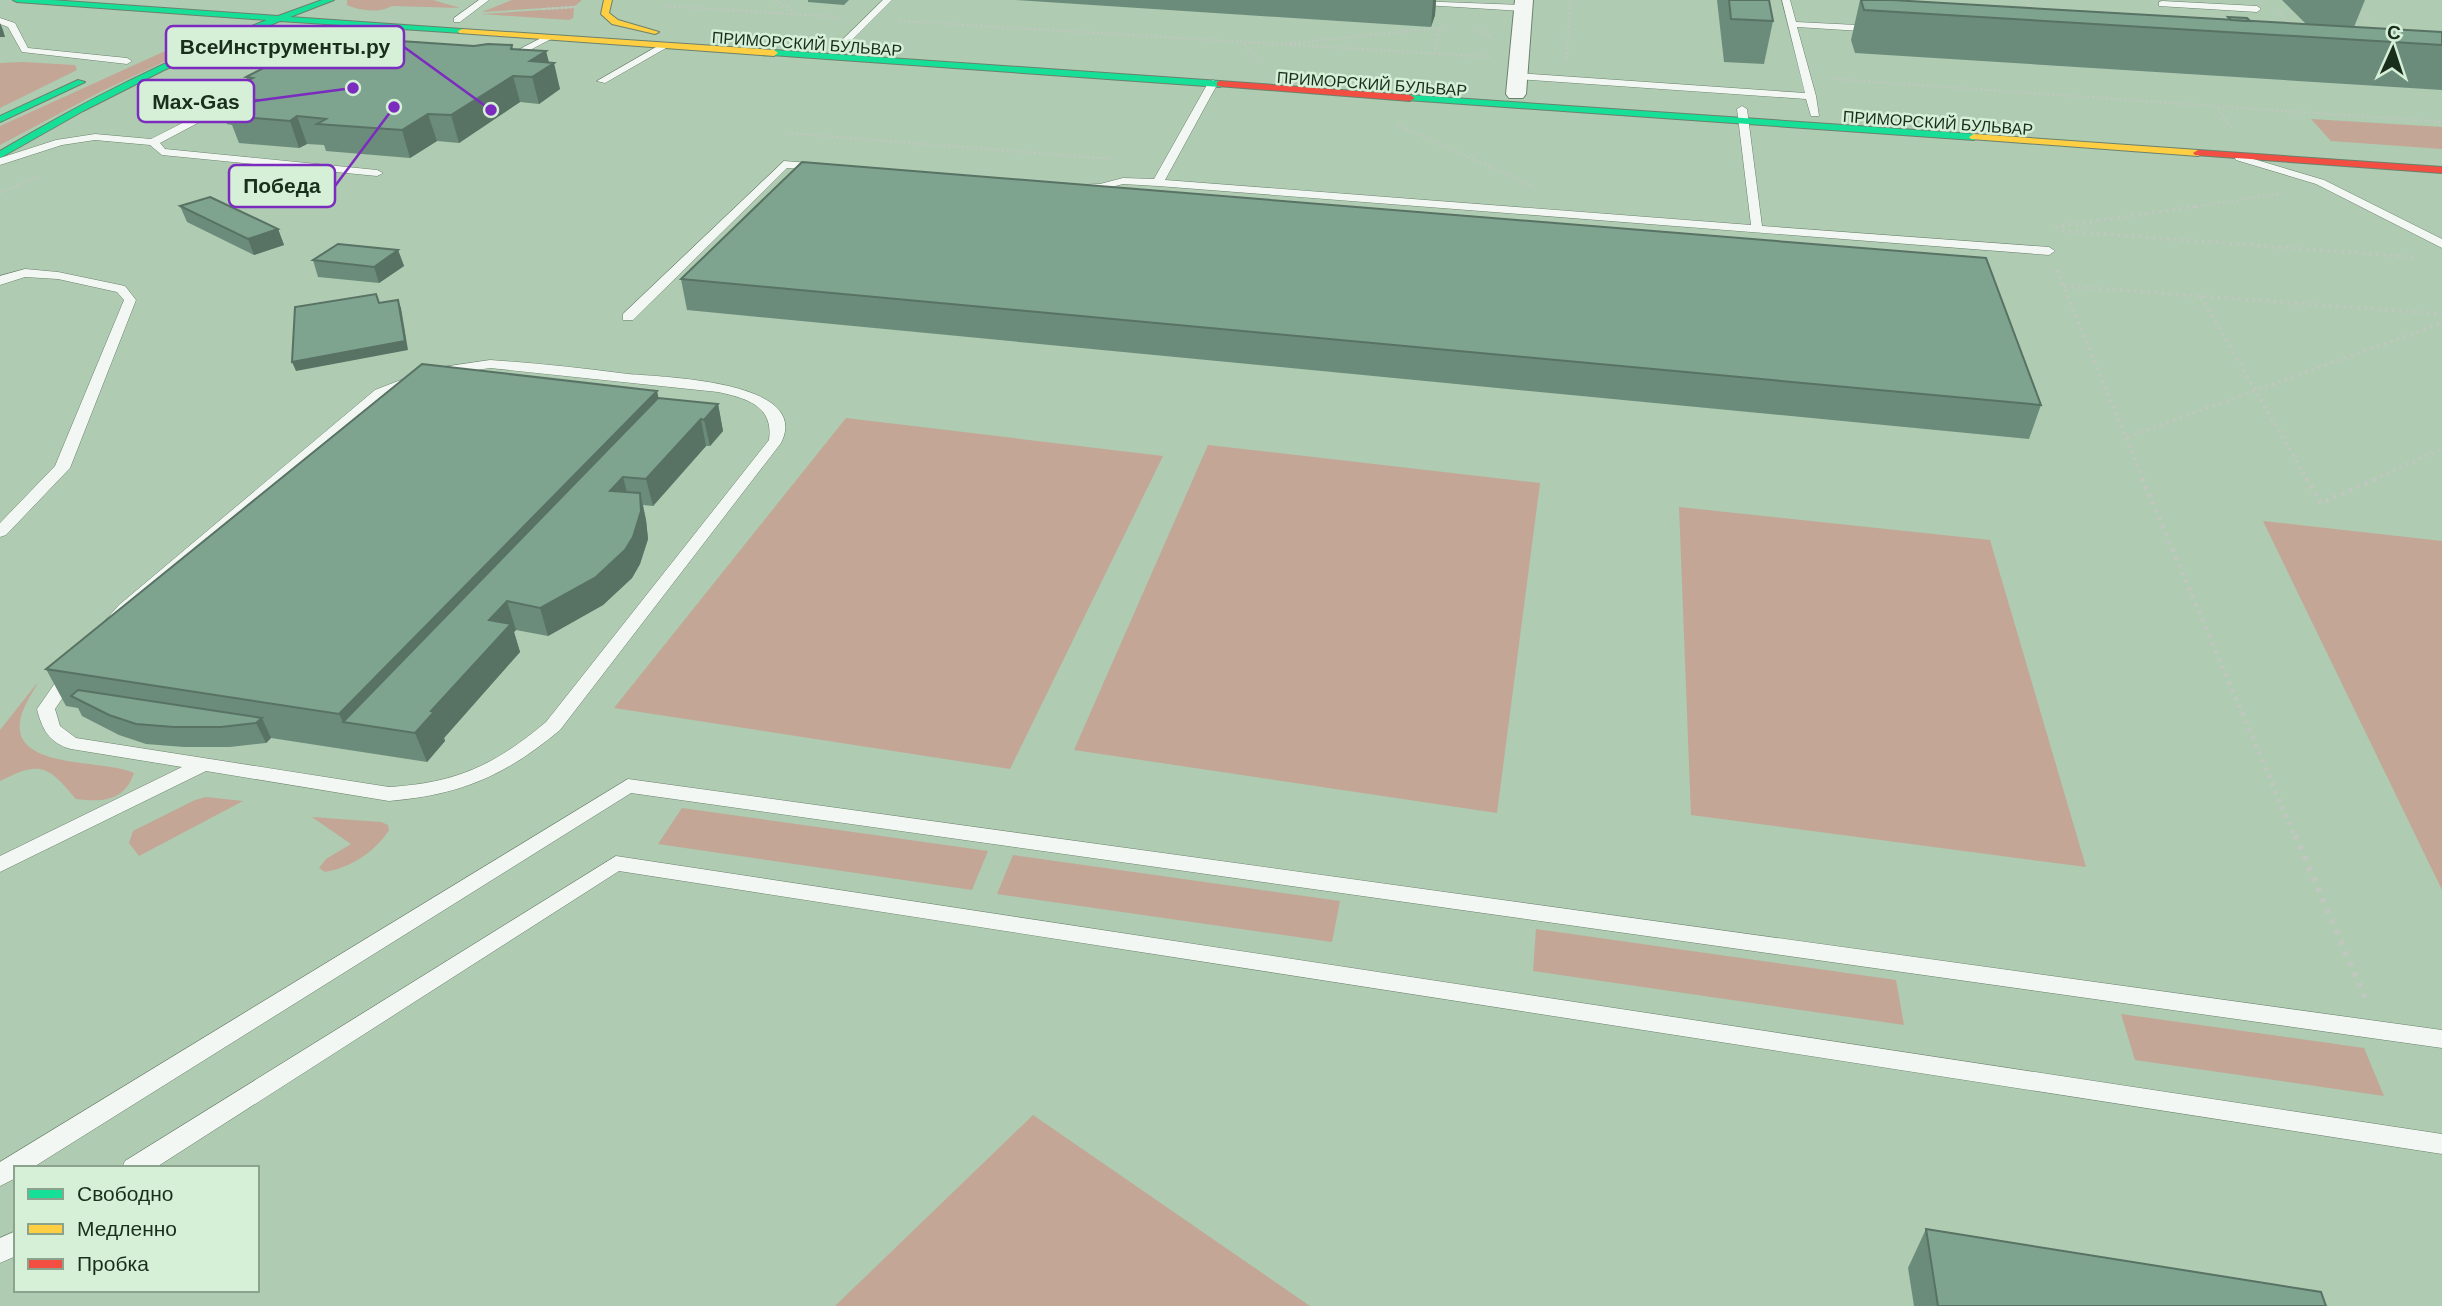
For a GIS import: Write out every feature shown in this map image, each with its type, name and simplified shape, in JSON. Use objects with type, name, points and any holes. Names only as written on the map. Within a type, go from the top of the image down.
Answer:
[{"type":"main road","points":[[17,0],[236,17]]},
{"type":"main road","points":[[192,0],[270,12],[548,38],[1213,83],[1743,115],[2442,170]]},
{"type":"main road","points":[[0,155],[112,92],[270,12],[284,0]]},
{"type":"main road","points":[[202,30],[236,17],[303,8],[330,0]]},
{"type":"main road","points":[[608,0],[606,14],[615,22],[636,29],[681,36]]},
{"type":"main road","name":"ПРИМОРСКИЙ БУЛЬВАР","points":[[303,8],[840,47],[1517,85],[1743,115],[1815,114],[2442,158]]},
{"type":"main road","points":[[0,119],[132,59]]},
{"type":"street","points":[[1517,85],[1523,4]]},
{"type":"lane","points":[[457,20],[481,3],[497,0]]},
{"type":"lane","points":[[840,47],[888,0]]},
{"type":"lane","points":[[1392,0],[1523,4]]},
{"type":"lane","points":[[1786,0],[1815,114]]},
{"type":"lane","points":[[2248,0],[2265,18]]},
{"type":"lane","points":[[2162,4],[2257,9]]},
{"type":"lane","points":[[0,21],[12,25],[25,50],[132,59]]},
{"type":"lane","points":[[1791,24],[1886,30]]},
{"type":"lane","points":[[514,69],[501,66],[548,38]]},
{"type":"lane","points":[[602,81],[663,46]]},
{"type":"lane","points":[[1158,183],[1213,83]]},
{"type":"lane","points":[[1517,85],[1811,96]]},
{"type":"lane","points":[[0,162],[60,142],[95,137],[153,142],[247,93]]},
{"type":"lane","points":[[1743,115],[1757,229]]},
{"type":"lane","points":[[153,142],[162,152],[377,173]]},
{"type":"lane","points":[[2229,155],[2320,182],[2442,244]]},
{"type":"lane","points":[[628,317],[784,164],[839,168]]},
{"type":"lane","points":[[1069,186],[1100,187],[1123,181],[1158,183],[2049,251]]},
{"type":"lane","points":[[0,281],[10,275],[31,272],[121,289],[130,300],[62,468],[0,532]]},
{"type":"lane","points":[[0,866],[204,764],[389,794],[428,792],[466,782],[501,767],[553,726],[776,440],[779,424],[772,412],[757,401],[740,394],[702,386],[490,364],[433,370],[404,380],[380,393],[125,609],[90,644],[65,677],[46,709],[51,729],[71,743],[204,764]]},
{"type":"lane","points":[[15,1166],[628,786],[2442,1039]]},
{"type":"lane","points":[[137,1166],[616,863],[2442,1144]]},
{"type":"path","points":[[656,6],[716,8],[722,0]]},
{"type":"path","points":[[775,0],[799,14]]},
{"type":"path","points":[[1567,62],[1570,0]]},
{"type":"path","points":[[2027,0],[2034,12]]},
{"type":"path","points":[[2354,0],[2378,38]]},
{"type":"path","points":[[2275,8],[2299,33]]},
{"type":"path","points":[[1270,45],[1440,29]]},
{"type":"path","points":[[1244,44],[1266,69]]},
{"type":"path","points":[[1391,122],[1544,191]]},
{"type":"path","points":[[2040,230],[2291,193]]},
{"type":"path","points":[[2040,230],[2180,570],[2379,1030]]},
{"type":"path","points":[[2040,230],[2425,258]]},
{"type":"path","points":[[2064,286],[2442,314]]},
{"type":"path","points":[[2201,296],[2321,503],[2442,449]]},
{"type":"path","points":[[2127,437],[2442,323]]},
{"type":"shaded area","points":[[347,0],[433,0],[460,8],[392,6],[382,10],[370,10],[347,5]]},
{"type":"shaded area","points":[[512,0],[582,0],[575,6],[482,12]]},
{"type":"shaded area","points":[[574,8],[573,18],[569,20],[481,14]]},
{"type":"shaded area","points":[[185,42],[204,43],[100,92],[0,145],[0,126]]},
{"type":"shaded area","points":[[0,63],[75,65],[77,70],[0,108]]},
{"type":"shaded area","points":[[2311,119],[2442,127],[2442,149],[2331,141]]},
{"type":"shaded area","points":[[846,418],[1163,456],[1010,769],[614,708]]},
{"type":"shaded area","points":[[1208,445],[1540,483],[1497,813],[1074,750]]},
{"type":"shaded area","points":[[1679,507],[1990,540],[2086,867],[1691,815]]},
{"type":"shaded area","points":[[2263,521],[2442,541],[2442,890]]},
{"type":"shaded area","points":[[38,682],[21,717],[22,737],[31,748],[46,756],[134,773],[130,783],[118,795],[103,800],[76,799],[50,773],[35,769],[25,770],[0,781],[0,730]]},
{"type":"shaded area","points":[[206,797],[243,801],[139,856],[129,843],[133,831]]},
{"type":"shaded area","points":[[682,808],[988,851],[972,890],[658,844]]},
{"type":"shaded area","points":[[312,817],[381,822],[388,825],[389,830],[377,845],[361,858],[344,867],[325,872],[319,868],[326,859],[351,844]]},
{"type":"shaded area","points":[[1013,855],[1340,901],[1332,942],[997,894]]},
{"type":"shaded area","points":[[1536,929],[1896,980],[1904,1025],[1533,971]]},
{"type":"shaded area","points":[[2121,1014],[2364,1048],[2384,1096],[2135,1060]]},
{"type":"shaded area","points":[[1033,1115],[1310,1306],[835,1306]]},
{"type":"building","points":[[1729,0],[1769,0],[1773,21],[1731,19]]},
{"type":"building","points":[[1861,0],[2442,32],[2442,45],[1864,10]]},
{"type":"building","points":[[2228,17],[2247,18],[2250,21],[2231,20]]},
{"type":"building","points":[[326,36],[474,46],[512,45],[511,49],[546,51],[530,61],[554,63],[532,77],[513,76],[451,115],[428,114],[402,130],[317,124],[326,119],[297,116],[290,121],[229,116],[258,100],[216,97],[253,78],[246,77]]},
{"type":"building","points":[[802,162],[1986,258],[2041,405],[681,279]]},
{"type":"building","points":[[210,197],[278,229],[248,239],[180,206]]},
{"type":"building","points":[[338,244],[398,250],[374,267],[313,260]]},
{"type":"building","points":[[376,294],[379,303],[398,300],[405,341],[292,362],[295,307]]},
{"type":"building","points":[[422,364],[657,391],[339,714],[46,669]]},
{"type":"building","points":[[658,398],[718,404],[646,479],[623,477],[610,491],[640,493],[641,511],[633,537],[625,550],[596,577],[540,608],[507,601],[489,620],[511,624],[431,711],[434,712],[415,733],[343,722]]},
{"type":"building","points":[[78,690],[262,718],[256,723],[221,727],[136,724],[109,715],[71,696]]},
{"type":"building","points":[[1926,1229],[2321,1292],[2326,1306],[1938,1306]]},
{"type":"traffic: fast","points":[[17,0],[462,31]]},
{"type":"traffic: fast","points":[[0,155],[79,109],[160,68],[244,32],[330,0]]},
{"type":"traffic: fast","points":[[774,53],[1220,84]]},
{"type":"traffic: fast","points":[[0,119],[81,82]]},
{"type":"traffic: fast","points":[[1410,98],[1974,137]]},
{"type":"traffic: slow","points":[[608,0],[605,14],[615,22],[655,32]]},
{"type":"traffic: slow","points":[[462,31],[774,53]]},
{"type":"traffic: slow","points":[[1974,137],[2198,153]]},
{"type":"traffic: jam","points":[[1220,84],[1410,98]]},
{"type":"traffic: jam","points":[[2198,153],[2442,170]]},
{"type":"place","name":"Max-Gas","points":[[353,88]]},
{"type":"place","name":"Победа","points":[[394,107]]},
{"type":"place","name":"ВсеИнструменты.ру","points":[[491,110]]}]
